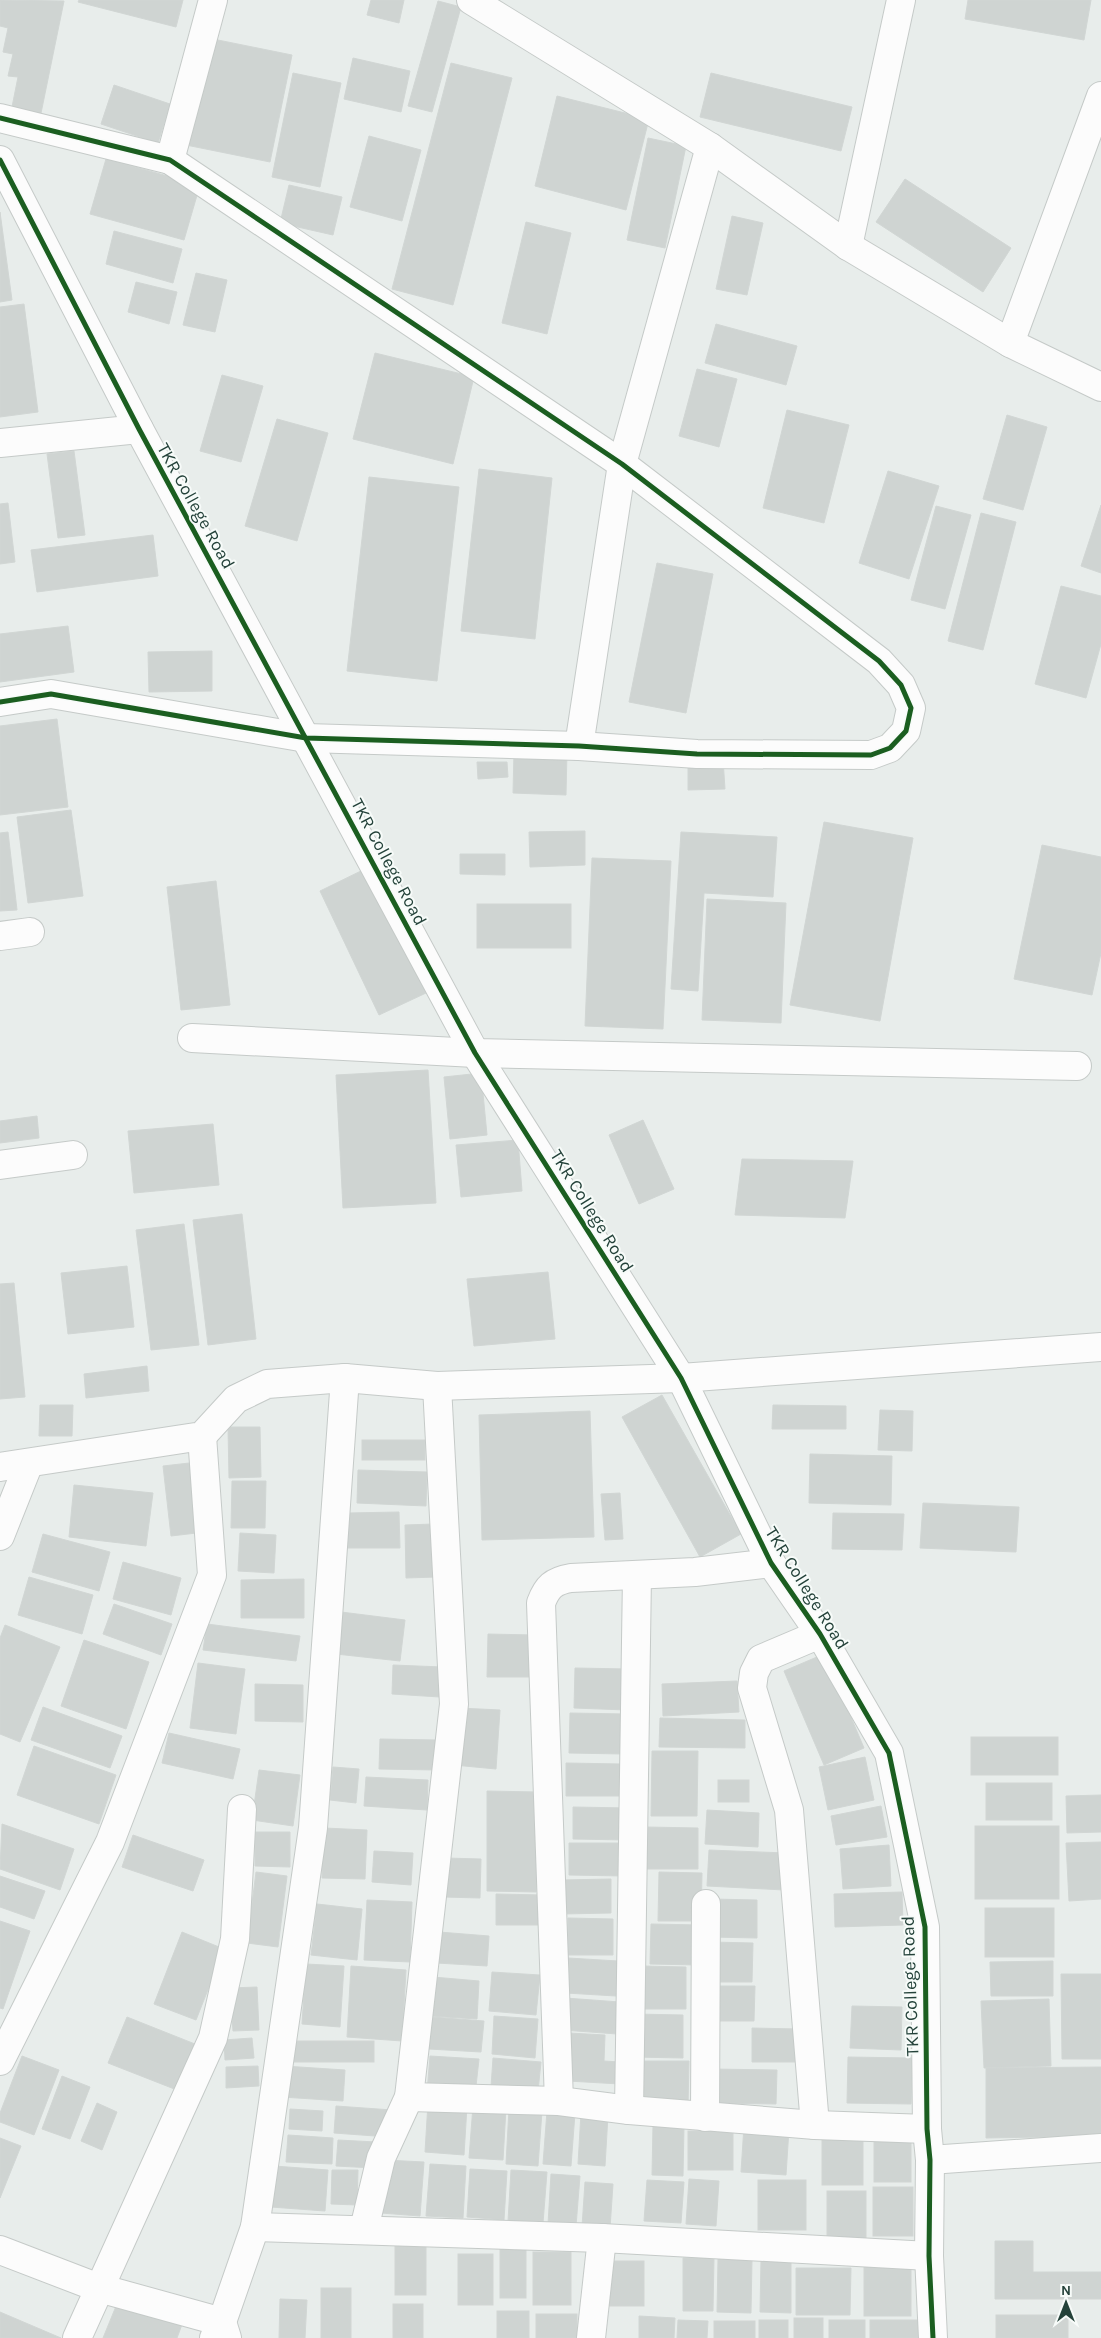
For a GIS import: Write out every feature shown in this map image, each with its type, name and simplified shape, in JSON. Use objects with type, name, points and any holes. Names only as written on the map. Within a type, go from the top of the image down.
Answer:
[{"type":"street","points":[[170,160],[213,0]]},
{"type":"street","points":[[471,0],[710,147],[848,246],[1010,343],[1101,388]]},
{"type":"street","points":[[848,246],[901,0]]},
{"type":"street","points":[[1010,343],[1101,96]]},
{"type":"street","points":[[0,118],[170,160],[622,464],[879,661],[900,685],[911,708],[906,731],[890,748],[871,755],[696,754],[579,746],[306,738],[51,694],[0,702]]},
{"type":"street","points":[[579,746],[622,464],[710,147]]},
{"type":"street","name":"TKR College Road","points":[[3,174],[475,1053],[681,1378],[771,1563],[820,1634],[889,1753],[925,1927],[927,2129],[930,2160],[928,2256],[933,2338]]},
{"type":"street","points":[[0,443],[139,430]]},
{"type":"street","points":[[0,936],[30,932]]},
{"type":"street","points":[[192,1038],[475,1053],[1077,1066]]},
{"type":"street","points":[[0,1165],[72,1155]]},
{"type":"street","points":[[0,1467],[202,1436],[236,1399],[267,1384],[344,1378],[437,1386],[681,1378],[1101,1347]]},
{"type":"street","points":[[0,2250],[221,2333],[255,2227],[313,1828],[344,1378]]},
{"type":"street","points":[[364,2229],[381,2158],[409,2097],[454,1704],[437,1386]]},
{"type":"street","points":[[0,2061],[110,1842],[212,1575],[202,1436]]},
{"type":"street","points":[[0,1536],[29,1463]]},
{"type":"street","points":[[559,2102],[541,1603],[549,1586],[557,1580],[695,1572],[771,1563]]},
{"type":"street","points":[[629,2110],[638,1575]]},
{"type":"street","points":[[815,2125],[789,1810],[752,1688],[754,1673],[761,1659],[820,1634]]},
{"type":"street","points":[[77,2338],[213,2038],[235,1939],[242,1809]]},
{"type":"street","points":[[706,1904],[706,2117]]},
{"type":"street","points":[[409,2097],[559,2102],[706,2117],[815,2125],[927,2129]]},
{"type":"street","points":[[930,2160],[1101,2148]]},
{"type":"street","points":[[255,2227],[602,2238],[928,2256]]},
{"type":"street","points":[[591,2338],[602,2238]]},
{"type":"building","points":[[0,0],[64,1],[40,118],[11,112],[18,77],[8,76],[13,54],[3,52],[8,28],[0,26]]},
{"type":"building","points":[[79,0],[183,0],[176,27],[78,2]]},
{"type":"building","points":[[371,0],[404,0],[399,23],[367,15]]},
{"type":"building","points":[[968,0],[1091,0],[1084,40],[965,19]]},
{"type":"building","points":[[438,1],[461,7],[432,112],[408,106]]},
{"type":"building","points":[[208,38],[292,55],[270,162],[186,145]]},
{"type":"building","points":[[353,58],[410,71],[401,112],[344,99]]},
{"type":"building","points":[[451,63],[512,78],[453,305],[392,289]]},
{"type":"building","points":[[293,73],[341,83],[320,187],[272,177]]},
{"type":"building","points":[[711,73],[852,107],[841,151],[700,117]]},
{"type":"building","points":[[114,85],[170,104],[158,143],[101,124]]},
{"type":"building","points":[[557,96],[649,119],[626,210],[535,186]]},
{"type":"building","points":[[369,136],[421,150],[402,221],[350,207]]},
{"type":"building","points":[[648,138],[686,146],[665,248],[627,240]]},
{"type":"building","points":[[106,159],[200,185],[184,240],[90,214]]},
{"type":"building","points":[[905,179],[1011,248],[983,292],[876,222]]},
{"type":"building","points":[[289,185],[342,197],[333,235],[280,223]]},
{"type":"building","points":[[0,212],[12,300],[0,302]]},
{"type":"building","points":[[732,216],[763,223],[747,295],[716,289]]},
{"type":"building","points":[[526,222],[571,233],[547,334],[502,323]]},
{"type":"building","points":[[114,231],[182,249],[173,283],[106,264]]},
{"type":"building","points":[[196,273],[227,280],[215,332],[183,325]]},
{"type":"building","points":[[136,282],[177,292],[169,324],[128,312]]},
{"type":"building","points":[[24,304],[38,412],[0,417],[0,307]]},
{"type":"building","points":[[716,324],[797,346],[786,385],[705,363]]},
{"type":"building","points":[[375,353],[474,377],[453,464],[353,439]]},
{"type":"building","points":[[697,369],[737,379],[719,447],[679,436]]},
{"type":"building","points":[[222,375],[263,386],[241,462],[200,451]]},
{"type":"building","points":[[787,410],[849,425],[824,523],[763,508]]},
{"type":"building","points":[[1007,415],[1047,427],[1023,510],[983,499]]},
{"type":"building","points":[[277,419],[328,433],[297,541],[245,526]]},
{"type":"building","points":[[74,451],[85,535],[58,538],[47,454]]},
{"type":"building","points":[[479,469],[552,478],[535,639],[461,631]]},
{"type":"building","points":[[888,471],[939,486],[909,579],[859,563]]},
{"type":"building","points":[[369,477],[459,487],[437,681],[347,671]]},
{"type":"building","points":[[8,503],[15,562],[0,564],[0,504]]},
{"type":"building","points":[[1101,505],[1101,573],[1081,566]]},
{"type":"building","points":[[936,506],[971,515],[945,609],[911,600]]},
{"type":"building","points":[[981,513],[1016,522],[983,650],[948,641]]},
{"type":"building","points":[[153,535],[158,576],[37,592],[31,550]]},
{"type":"building","points":[[657,563],[713,574],[686,713],[629,702]]},
{"type":"building","points":[[1061,586],[1101,596],[1101,644],[1086,698],[1035,684]]},
{"type":"building","points":[[68,626],[74,672],[0,682],[0,634]]},
{"type":"building","points":[[212,651],[212,691],[149,692],[148,652]]},
{"type":"building","points":[[57,719],[68,807],[0,815],[0,726]]},
{"type":"building","points":[[514,751],[567,752],[566,795],[513,793]]},
{"type":"building","points":[[723,759],[725,789],[688,790],[688,760]]},
{"type":"building","points":[[477,762],[507,762],[508,777],[478,779]]},
{"type":"building","points":[[71,810],[83,896],[28,903],[17,817]]},
{"type":"building","points":[[824,822],[913,838],[880,1021],[790,1005]]},
{"type":"building","points":[[585,831],[585,865],[530,867],[529,832]]},
{"type":"building","points":[[8,832],[17,910],[0,911],[0,833]]},
{"type":"building","points":[[681,832],[777,837],[773,897],[704,893],[698,991],[671,989]]},
{"type":"building","points":[[1042,845],[1101,857],[1101,953],[1092,995],[1014,979]]},
{"type":"building","points":[[460,854],[505,854],[505,875],[460,874]]},
{"type":"building","points":[[592,858],[671,861],[663,1029],[585,1026]]},
{"type":"building","points":[[367,868],[426,993],[379,1015],[320,891]]},
{"type":"building","points":[[216,881],[230,1005],[181,1010],[167,887]]},
{"type":"building","points":[[707,899],[786,903],[781,1023],[702,1020]]},
{"type":"building","points":[[477,904],[571,904],[571,948],[477,948]]},
{"type":"building","points":[[428,1070],[436,1203],[343,1208],[336,1075]]},
{"type":"building","points":[[481,1073],[487,1135],[450,1139],[444,1077]]},
{"type":"building","points":[[37,1116],[39,1138],[0,1143],[0,1121]]},
{"type":"building","points":[[643,1120],[674,1189],[639,1204],[609,1135]]},
{"type":"building","points":[[213,1124],[219,1185],[134,1193],[128,1131]]},
{"type":"building","points":[[518,1140],[522,1191],[461,1197],[456,1145]]},
{"type":"building","points":[[742,1159],[853,1161],[845,1218],[735,1215]]},
{"type":"building","points":[[242,1214],[256,1339],[208,1345],[193,1220]]},
{"type":"building","points":[[184,1224],[199,1345],[151,1350],[136,1230]]},
{"type":"building","points":[[127,1266],[134,1327],[68,1334],[61,1273]]},
{"type":"building","points":[[548,1272],[555,1339],[474,1346],[467,1279]]},
{"type":"building","points":[[14,1283],[25,1397],[0,1399],[0,1284]]},
{"type":"building","points":[[147,1366],[149,1391],[86,1398],[84,1374]]},
{"type":"building","points":[[662,1395],[741,1534],[700,1557],[622,1417]]},
{"type":"building","points":[[40,1405],[73,1405],[72,1436],[39,1436]]},
{"type":"building","points":[[773,1405],[846,1406],[846,1429],[772,1429]]},
{"type":"building","points":[[880,1410],[913,1411],[912,1451],[878,1450]]},
{"type":"building","points":[[590,1411],[594,1537],[482,1540],[479,1415]]},
{"type":"building","points":[[228,1427],[260,1427],[261,1477],[229,1478]]},
{"type":"building","points":[[362,1440],[425,1440],[425,1460],[362,1460]]},
{"type":"building","points":[[810,1454],[892,1456],[891,1505],[809,1503]]},
{"type":"building","points":[[198,1462],[205,1532],[171,1536],[163,1466]]},
{"type":"building","points":[[358,1470],[427,1472],[426,1506],[357,1503]]},
{"type":"building","points":[[232,1481],[266,1481],[265,1528],[231,1528]]},
{"type":"building","points":[[74,1485],[153,1493],[146,1546],[69,1537]]},
{"type":"building","points":[[620,1493],[623,1539],[605,1540],[601,1494]]},
{"type":"building","points":[[923,1503],[1019,1507],[1016,1552],[920,1548]]},
{"type":"building","points":[[399,1512],[400,1548],[348,1548],[348,1513]]},
{"type":"building","points":[[833,1513],[904,1514],[902,1550],[832,1549]]},
{"type":"building","points":[[434,1524],[436,1577],[406,1578],[405,1525]]},
{"type":"building","points":[[240,1533],[276,1535],[274,1573],[238,1571]]},
{"type":"building","points":[[43,1534],[110,1552],[99,1591],[32,1572]]},
{"type":"building","points":[[123,1562],[181,1578],[171,1615],[113,1599]]},
{"type":"building","points":[[29,1577],[93,1595],[82,1634],[18,1615]]},
{"type":"building","points":[[304,1579],[304,1618],[241,1618],[241,1580]]},
{"type":"building","points":[[114,1604],[172,1624],[161,1655],[103,1634]]},
{"type":"building","points":[[341,1612],[405,1620],[400,1661],[336,1654]]},
{"type":"building","points":[[207,1624],[300,1636],[296,1661],[203,1650]]},
{"type":"building","points":[[5,1625],[60,1647],[20,1742],[0,1734],[0,1638]]},
{"type":"building","points":[[488,1634],[534,1635],[533,1677],[487,1677]]},
{"type":"building","points":[[84,1640],[149,1662],[126,1729],[61,1706]]},
{"type":"building","points":[[824,1654],[864,1748],[824,1765],[784,1671]]},
{"type":"building","points":[[198,1663],[245,1669],[236,1734],[190,1728]]},
{"type":"building","points":[[393,1665],[442,1667],[440,1697],[392,1694]]},
{"type":"building","points":[[575,1668],[627,1669],[627,1710],[574,1708]]},
{"type":"building","points":[[737,1681],[739,1712],[663,1716],[662,1684]]},
{"type":"building","points":[[255,1684],[303,1685],[303,1722],[255,1721]]},
{"type":"building","points":[[43,1707],[122,1736],[110,1768],[31,1740]]},
{"type":"building","points":[[459,1708],[500,1710],[496,1769],[454,1765]]},
{"type":"building","points":[[570,1713],[625,1714],[623,1754],[569,1753]]},
{"type":"building","points":[[660,1718],[745,1720],[745,1748],[659,1747]]},
{"type":"building","points":[[169,1733],[240,1749],[233,1779],[162,1763]]},
{"type":"building","points":[[971,1737],[1058,1737],[1058,1775],[971,1775]]},
{"type":"building","points":[[380,1739],[437,1740],[437,1770],[379,1769]]},
{"type":"building","points":[[34,1746],[116,1775],[99,1824],[17,1795]]},
{"type":"building","points":[[652,1751],[698,1751],[697,1816],[651,1816]]},
{"type":"building","points":[[865,1757],[874,1800],[828,1810],[819,1767]]},
{"type":"building","points":[[566,1763],[621,1764],[620,1796],[566,1796]]},
{"type":"building","points":[[333,1767],[359,1769],[356,1803],[330,1800]]},
{"type":"building","points":[[259,1770],[300,1775],[293,1826],[252,1820]]},
{"type":"building","points":[[366,1777],[428,1780],[427,1810],[364,1806]]},
{"type":"building","points":[[718,1780],[749,1780],[749,1802],[718,1802]]},
{"type":"building","points":[[986,1783],[1052,1783],[1052,1820],[986,1820]]},
{"type":"building","points":[[487,1791],[538,1792],[536,1892],[487,1891]]},
{"type":"building","points":[[1101,1795],[1101,1832],[1067,1833],[1066,1796]]},
{"type":"building","points":[[881,1806],[887,1837],[836,1845],[831,1816]]},
{"type":"building","points":[[573,1807],[628,1808],[627,1840],[573,1839]]},
{"type":"building","points":[[707,1810],[759,1813],[758,1847],[705,1844]]},
{"type":"building","points":[[2,1824],[74,1849],[60,1890],[0,1869]]},
{"type":"building","points":[[975,1826],[1059,1826],[1059,1899],[975,1899]]},
{"type":"building","points":[[646,1827],[698,1828],[698,1869],[646,1869]]},
{"type":"building","points":[[324,1828],[367,1830],[365,1879],[322,1878]]},
{"type":"building","points":[[255,1832],[290,1832],[290,1867],[255,1866]]},
{"type":"building","points":[[133,1835],[204,1860],[193,1891],[122,1867]]},
{"type":"building","points":[[1101,1842],[1101,1899],[1069,1901],[1066,1843]]},
{"type":"building","points":[[569,1843],[624,1843],[624,1876],[569,1875]]},
{"type":"building","points":[[889,1845],[891,1886],[843,1889],[840,1849]]},
{"type":"building","points":[[709,1850],[786,1853],[784,1890],[707,1886]]},
{"type":"building","points":[[374,1851],[413,1853],[411,1885],[372,1882]]},
{"type":"building","points":[[445,1858],[481,1859],[480,1898],[444,1897]]},
{"type":"building","points":[[256,1872],[287,1876],[278,1947],[247,1943]]},
{"type":"building","points":[[659,1872],[702,1873],[701,1921],[658,1921]]},
{"type":"building","points":[[0,1876],[45,1891],[34,1919],[0,1907]]},
{"type":"building","points":[[611,1879],[611,1913],[562,1914],[562,1880]]},
{"type":"building","points":[[902,1892],[903,1925],[835,1927],[834,1894]]},
{"type":"building","points":[[496,1894],[543,1895],[543,1925],[496,1925]]},
{"type":"building","points":[[711,1899],[757,1900],[757,1938],[711,1937]]},
{"type":"building","points":[[367,1900],[412,1902],[410,1962],[364,1960]]},
{"type":"building","points":[[317,1904],[362,1909],[357,1960],[311,1955]]},
{"type":"building","points":[[985,1908],[1054,1908],[1054,1957],[985,1957]]},
{"type":"building","points":[[568,1918],[613,1919],[613,1955],[568,1955]]},
{"type":"building","points":[[0,1921],[30,1931],[3,2009],[0,2008]]},
{"type":"building","points":[[651,1924],[700,1925],[699,1965],[650,1964]]},
{"type":"building","points":[[182,1932],[224,1949],[196,2020],[154,2004]]},
{"type":"building","points":[[439,1932],[489,1936],[487,1966],[437,1963]]},
{"type":"building","points":[[711,1942],[753,1943],[752,1982],[711,1982]]},
{"type":"building","points":[[568,1958],[618,1961],[616,1996],[566,1993]]},
{"type":"building","points":[[1053,1961],[1053,1996],[991,1996],[990,1962]]},
{"type":"building","points":[[306,1964],[344,1966],[340,2027],[302,2024]]},
{"type":"building","points":[[351,1966],[406,1970],[402,2041],[347,2037]]},
{"type":"building","points":[[642,1966],[686,1967],[686,2009],[641,2009]]},
{"type":"building","points":[[492,1972],[540,1975],[536,2015],[489,2011]]},
{"type":"building","points":[[1061,1974],[1101,1974],[1101,2059],[1062,2059]]},
{"type":"building","points":[[433,1977],[479,1981],[477,2019],[430,2016]]},
{"type":"building","points":[[711,1986],[755,1986],[754,2021],[711,2021]]},
{"type":"building","points":[[257,1987],[259,2030],[233,2031],[230,1988]]},
{"type":"building","points":[[565,1998],[620,2002],[617,2034],[563,2030]]},
{"type":"building","points":[[1049,1999],[1051,2066],[984,2068],[981,2001]]},
{"type":"building","points":[[852,2006],[902,2007],[901,2050],[850,2048]]},
{"type":"building","points":[[634,2014],[683,2015],[683,2058],[634,2057]]},
{"type":"building","points":[[494,2016],[538,2019],[535,2058],[492,2054]]},
{"type":"building","points":[[127,2017],[200,2046],[182,2092],[108,2063]]},
{"type":"building","points":[[432,2017],[484,2021],[481,2052],[429,2049]]},
{"type":"building","points":[[752,2028],[798,2029],[798,2062],[752,2062]]},
{"type":"building","points":[[569,2033],[605,2035],[604,2061],[620,2062],[620,2084],[568,2081]]},
{"type":"building","points":[[252,2038],[254,2058],[225,2060],[224,2040]]},
{"type":"building","points":[[289,2041],[374,2041],[374,2062],[289,2062]]},
{"type":"building","points":[[22,2056],[59,2070],[34,2135],[0,2122],[0,2113]]},
{"type":"building","points":[[430,2056],[479,2059],[475,2095],[427,2092]]},
{"type":"building","points":[[848,2057],[912,2058],[911,2104],[847,2103]]},
{"type":"building","points":[[493,2058],[541,2062],[538,2091],[491,2087]]},
{"type":"building","points":[[644,2061],[689,2061],[688,2106],[643,2106]]},
{"type":"building","points":[[258,2066],[259,2086],[226,2088],[226,2067]]},
{"type":"building","points":[[284,2066],[345,2070],[343,2101],[282,2097]]},
{"type":"building","points":[[1101,2067],[1101,2136],[986,2138],[986,2068]]},
{"type":"building","points":[[712,2069],[777,2070],[776,2104],[712,2103]]},
{"type":"building","points":[[62,2076],[90,2087],[70,2139],[42,2129]]},
{"type":"building","points":[[97,2103],[117,2112],[102,2150],[81,2141]]},
{"type":"building","points":[[428,2103],[467,2106],[464,2155],[425,2152]]},
{"type":"building","points":[[336,2106],[392,2110],[389,2137],[334,2133]]},
{"type":"building","points":[[473,2106],[506,2108],[503,2160],[469,2158]]},
{"type":"building","points":[[290,2109],[323,2111],[322,2131],[289,2129]]},
{"type":"building","points":[[509,2109],[542,2111],[538,2166],[506,2164]]},
{"type":"building","points":[[547,2111],[575,2113],[571,2166],[543,2164]]},
{"type":"building","points":[[581,2113],[608,2115],[605,2166],[578,2164]]},
{"type":"building","points":[[653,2125],[684,2126],[683,2176],[652,2175]]},
{"type":"building","points":[[744,2126],[789,2129],[786,2175],[741,2172]]},
{"type":"building","points":[[688,2131],[733,2131],[733,2170],[688,2170]]},
{"type":"building","points":[[874,2134],[911,2134],[911,2182],[874,2182]]},
{"type":"building","points":[[288,2135],[333,2138],[332,2164],[286,2162]]},
{"type":"building","points":[[0,2138],[21,2146],[0,2198]]},
{"type":"building","points":[[338,2140],[376,2142],[374,2168],[336,2166]]},
{"type":"building","points":[[822,2140],[863,2140],[863,2185],[822,2185]]},
{"type":"building","points":[[385,2160],[424,2162],[420,2216],[381,2213]]},
{"type":"building","points":[[430,2164],[466,2166],[463,2218],[426,2216]]},
{"type":"building","points":[[274,2166],[328,2170],[325,2211],[271,2207]]},
{"type":"building","points":[[470,2169],[507,2171],[504,2220],[467,2217]]},
{"type":"building","points":[[332,2170],[358,2170],[357,2205],[331,2204]]},
{"type":"building","points":[[511,2170],[547,2172],[543,2223],[508,2221]]},
{"type":"building","points":[[551,2174],[580,2176],[576,2226],[548,2224]]},
{"type":"building","points":[[689,2179],[719,2181],[716,2226],[686,2224]]},
{"type":"building","points":[[647,2180],[684,2182],[681,2223],[644,2221]]},
{"type":"building","points":[[758,2180],[806,2180],[806,2230],[758,2230]]},
{"type":"building","points":[[585,2182],[613,2184],[610,2228],[582,2227]]},
{"type":"building","points":[[873,2187],[913,2187],[913,2236],[873,2236]]},
{"type":"building","points":[[827,2191],[866,2191],[866,2242],[827,2242]]},
{"type":"building","points":[[995,2241],[1033,2241],[1033,2272],[1101,2272],[1101,2299],[995,2299]]},
{"type":"building","points":[[395,2246],[426,2246],[426,2295],[395,2295]]},
{"type":"building","points":[[500,2248],[526,2248],[526,2298],[500,2298]]},
{"type":"building","points":[[533,2252],[571,2252],[571,2305],[533,2305]]},
{"type":"building","points":[[458,2254],[493,2254],[493,2305],[458,2305]]},
{"type":"building","points":[[683,2258],[714,2258],[713,2311],[683,2311]]},
{"type":"building","points":[[718,2259],[752,2260],[751,2313],[717,2312]]},
{"type":"building","points":[[761,2259],[791,2260],[791,2313],[760,2312]]},
{"type":"building","points":[[606,2261],[644,2261],[644,2306],[606,2306]]},
{"type":"building","points":[[864,2266],[911,2266],[911,2316],[864,2316]]},
{"type":"building","points":[[796,2268],[851,2268],[850,2315],[796,2315]]},
{"type":"building","points":[[321,2288],[351,2288],[351,2338],[321,2338]]},
{"type":"building","points":[[121,2294],[184,2319],[177,2338],[103,2338]]},
{"type":"building","points":[[280,2299],[307,2300],[305,2338],[279,2338]]},
{"type":"building","points":[[393,2304],[423,2304],[423,2338],[393,2338]]},
{"type":"building","points":[[497,2311],[529,2311],[529,2338],[497,2338]]},
{"type":"building","points":[[0,2312],[61,2338],[0,2338]]},
{"type":"building","points":[[536,2314],[577,2314],[577,2338],[536,2338]]},
{"type":"building","points":[[996,2315],[1068,2315],[1068,2338],[996,2338]]},
{"type":"building","points":[[639,2316],[675,2318],[674,2338],[639,2338]]},
{"type":"building","points":[[794,2318],[823,2318],[823,2338],[794,2338]]},
{"type":"building","points":[[678,2320],[708,2321],[707,2338],[677,2338]]},
{"type":"building","points":[[759,2320],[788,2320],[788,2338],[759,2338]]},
{"type":"building","points":[[829,2320],[865,2320],[865,2338],[829,2338]]},
{"type":"building","points":[[870,2320],[918,2320],[918,2338],[870,2338]]},
{"type":"building","points":[[714,2321],[755,2321],[755,2338],[714,2338]]},
{"type":"cycle path","points":[[0,118],[170,160],[622,464],[879,661],[901,685],[911,708],[906,731],[890,748],[871,755],[697,754],[579,746],[306,738],[51,694],[0,702]]},
{"type":"cycle path","points":[[0,160],[139,429],[475,1053],[681,1378],[771,1563],[820,1634],[889,1753],[925,1927],[927,2129],[930,2160],[929,2256],[933,2338]]}]
